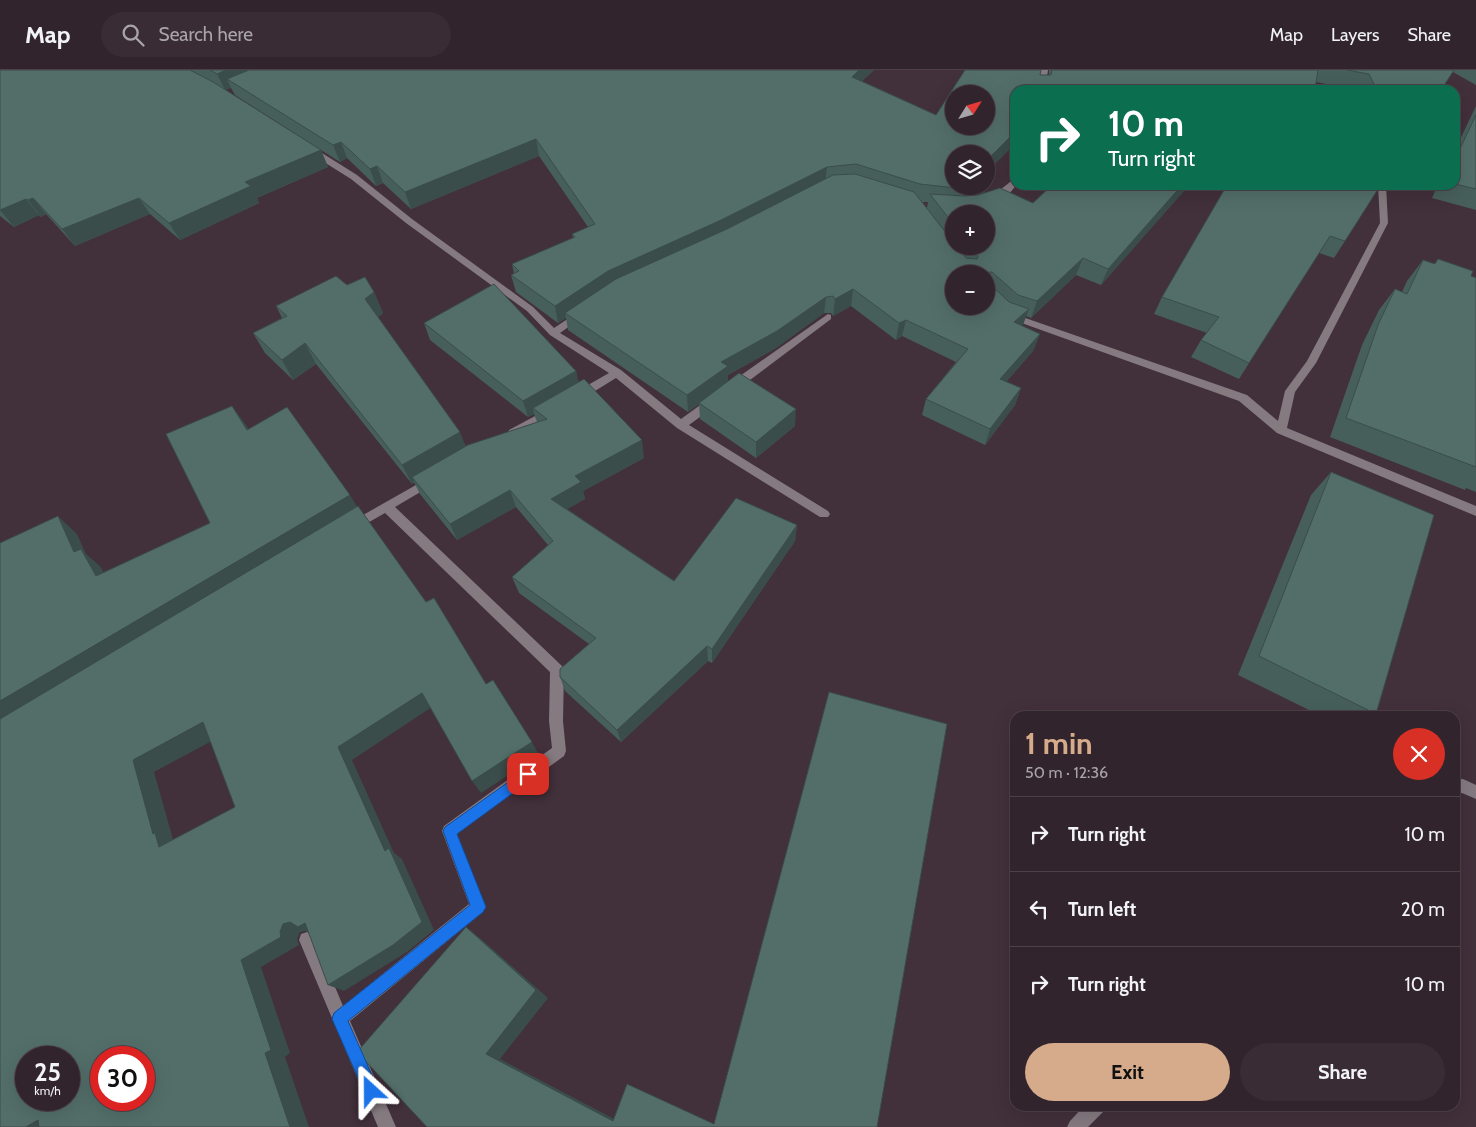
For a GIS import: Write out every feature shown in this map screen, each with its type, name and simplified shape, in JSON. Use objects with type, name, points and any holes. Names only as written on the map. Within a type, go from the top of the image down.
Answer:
[{"type":"street","points":[[1042,85],[1044,70]]},
{"type":"street","points":[[306,147],[354,177],[409,221],[530,309],[553,333],[617,373],[681,425],[824,514]]},
{"type":"street","points":[[987,202],[996,199],[1010,188]]},
{"type":"street","points":[[1281,430],[1290,391],[1311,363],[1384,223],[1382,190]]},
{"type":"street","points":[[995,302],[1008,315],[1243,398],[1281,430],[1476,511]]},
{"type":"street","points":[[553,333],[591,307]]},
{"type":"street","points":[[681,425],[828,317]]},
{"type":"street","points":[[506,437],[617,373]]},
{"type":"street","points":[[344,532],[438,477]]},
{"type":"street","points":[[340,1019],[478,907],[449,831],[559,751],[556,721],[558,670],[386,506]]},
{"type":"street","points":[[1460,786],[1476,792]]},
{"type":"street","points":[[307,940],[387,1127]]},
{"type":"street","points":[[1076,1127],[1092,1111]]},
{"type":"building","points":[[0,70],[190,70],[213,82],[321,150],[245,182],[251,186],[169,223],[139,198],[62,229],[33,198],[0,210]]},
{"type":"building","points":[[210,70],[226,70],[217,74]]},
{"type":"building","points":[[249,70],[859,70],[852,77],[936,115],[945,101],[945,135],[995,135],[995,85],[955,85],[965,70],[1041,70],[1040,75],[1051,75],[1052,70],[1318,70],[1316,85],[1010,85],[1010,137],[995,152],[995,145],[945,145],[945,187],[920,184],[856,164],[827,167],[719,221],[608,271],[555,306],[511,275],[519,271],[512,264],[575,237],[572,234],[595,224],[536,139],[405,192],[377,166],[370,169],[341,142],[333,145],[227,79]]},
{"type":"building","points":[[1347,70],[1454,70],[1444,85],[1374,85],[1369,74]]},
{"type":"building","points":[[1476,115],[1476,189],[1460,185],[1460,149]]},
{"type":"building","points":[[855,174],[914,192],[945,232],[945,255],[964,255],[966,258],[977,259],[977,255],[995,255],[995,205],[945,205],[945,213],[930,194],[995,195],[995,190],[1000,188],[1033,203],[1047,190],[1178,190],[1108,269],[1083,258],[1037,301],[1018,295],[995,275],[995,265],[945,265],[945,315],[995,315],[995,289],[1009,302],[1029,309],[1014,322],[1040,334],[1000,379],[1021,388],[990,429],[926,399],[968,349],[906,320],[899,323],[853,289],[835,299],[833,296],[826,297],[777,331],[721,362],[728,366],[687,395],[565,313],[616,279],[727,229],[833,175]]},
{"type":"building","points":[[1224,190],[1377,190],[1345,241],[1330,236],[1249,363],[1201,340],[1219,317],[1162,297]]},
{"type":"building","points":[[1438,259],[1473,271],[1471,276],[1476,278],[1476,467],[1346,418],[1378,325],[1395,289],[1407,294],[1423,260],[1435,264]]},
{"type":"building","points":[[336,276],[347,285],[365,277],[374,292],[365,299],[460,432],[402,465],[305,343],[282,360],[253,333],[287,316],[276,306]]},
{"type":"building","points":[[494,284],[576,371],[523,401],[424,323]]},
{"type":"building","points":[[739,373],[796,409],[756,442],[699,403]]},
{"type":"building","points":[[584,379],[642,440],[575,476],[581,482],[551,499],[674,581],[736,498],[797,525],[712,649],[707,646],[617,730],[560,677],[560,669],[596,638],[512,577],[553,541],[510,490],[450,524],[412,477],[468,445],[547,419],[533,408]]},
{"type":"building","points":[[232,406],[247,430],[287,407],[350,495],[0,701],[0,543],[58,516],[74,552],[81,549],[96,576],[210,523],[166,434]]},
{"type":"building","points":[[1331,472],[1434,515],[1377,711],[1370,711],[1259,656]]},
{"type":"building","points":[[358,506],[426,602],[434,598],[486,684],[493,680],[532,742],[472,781],[422,693],[338,747],[385,851],[389,848],[422,922],[393,945],[328,985],[305,923],[298,927],[290,922],[283,924],[280,932],[281,937],[241,960],[271,1050],[265,1053],[290,1127],[39,1127],[38,1120],[26,1127],[0,1127],[0,719]],"holes":[[[203,722],[235,807],[159,847],[155,833],[153,834],[133,760]]]},
{"type":"building","points":[[829,692],[947,724],[877,1127],[427,1127],[357,1052],[466,927],[536,990],[486,1054],[613,1121],[627,1084],[714,1124]]},
{"type":"route","points":[[371,1091],[340,1019],[478,907],[449,831],[528,774]]}]
